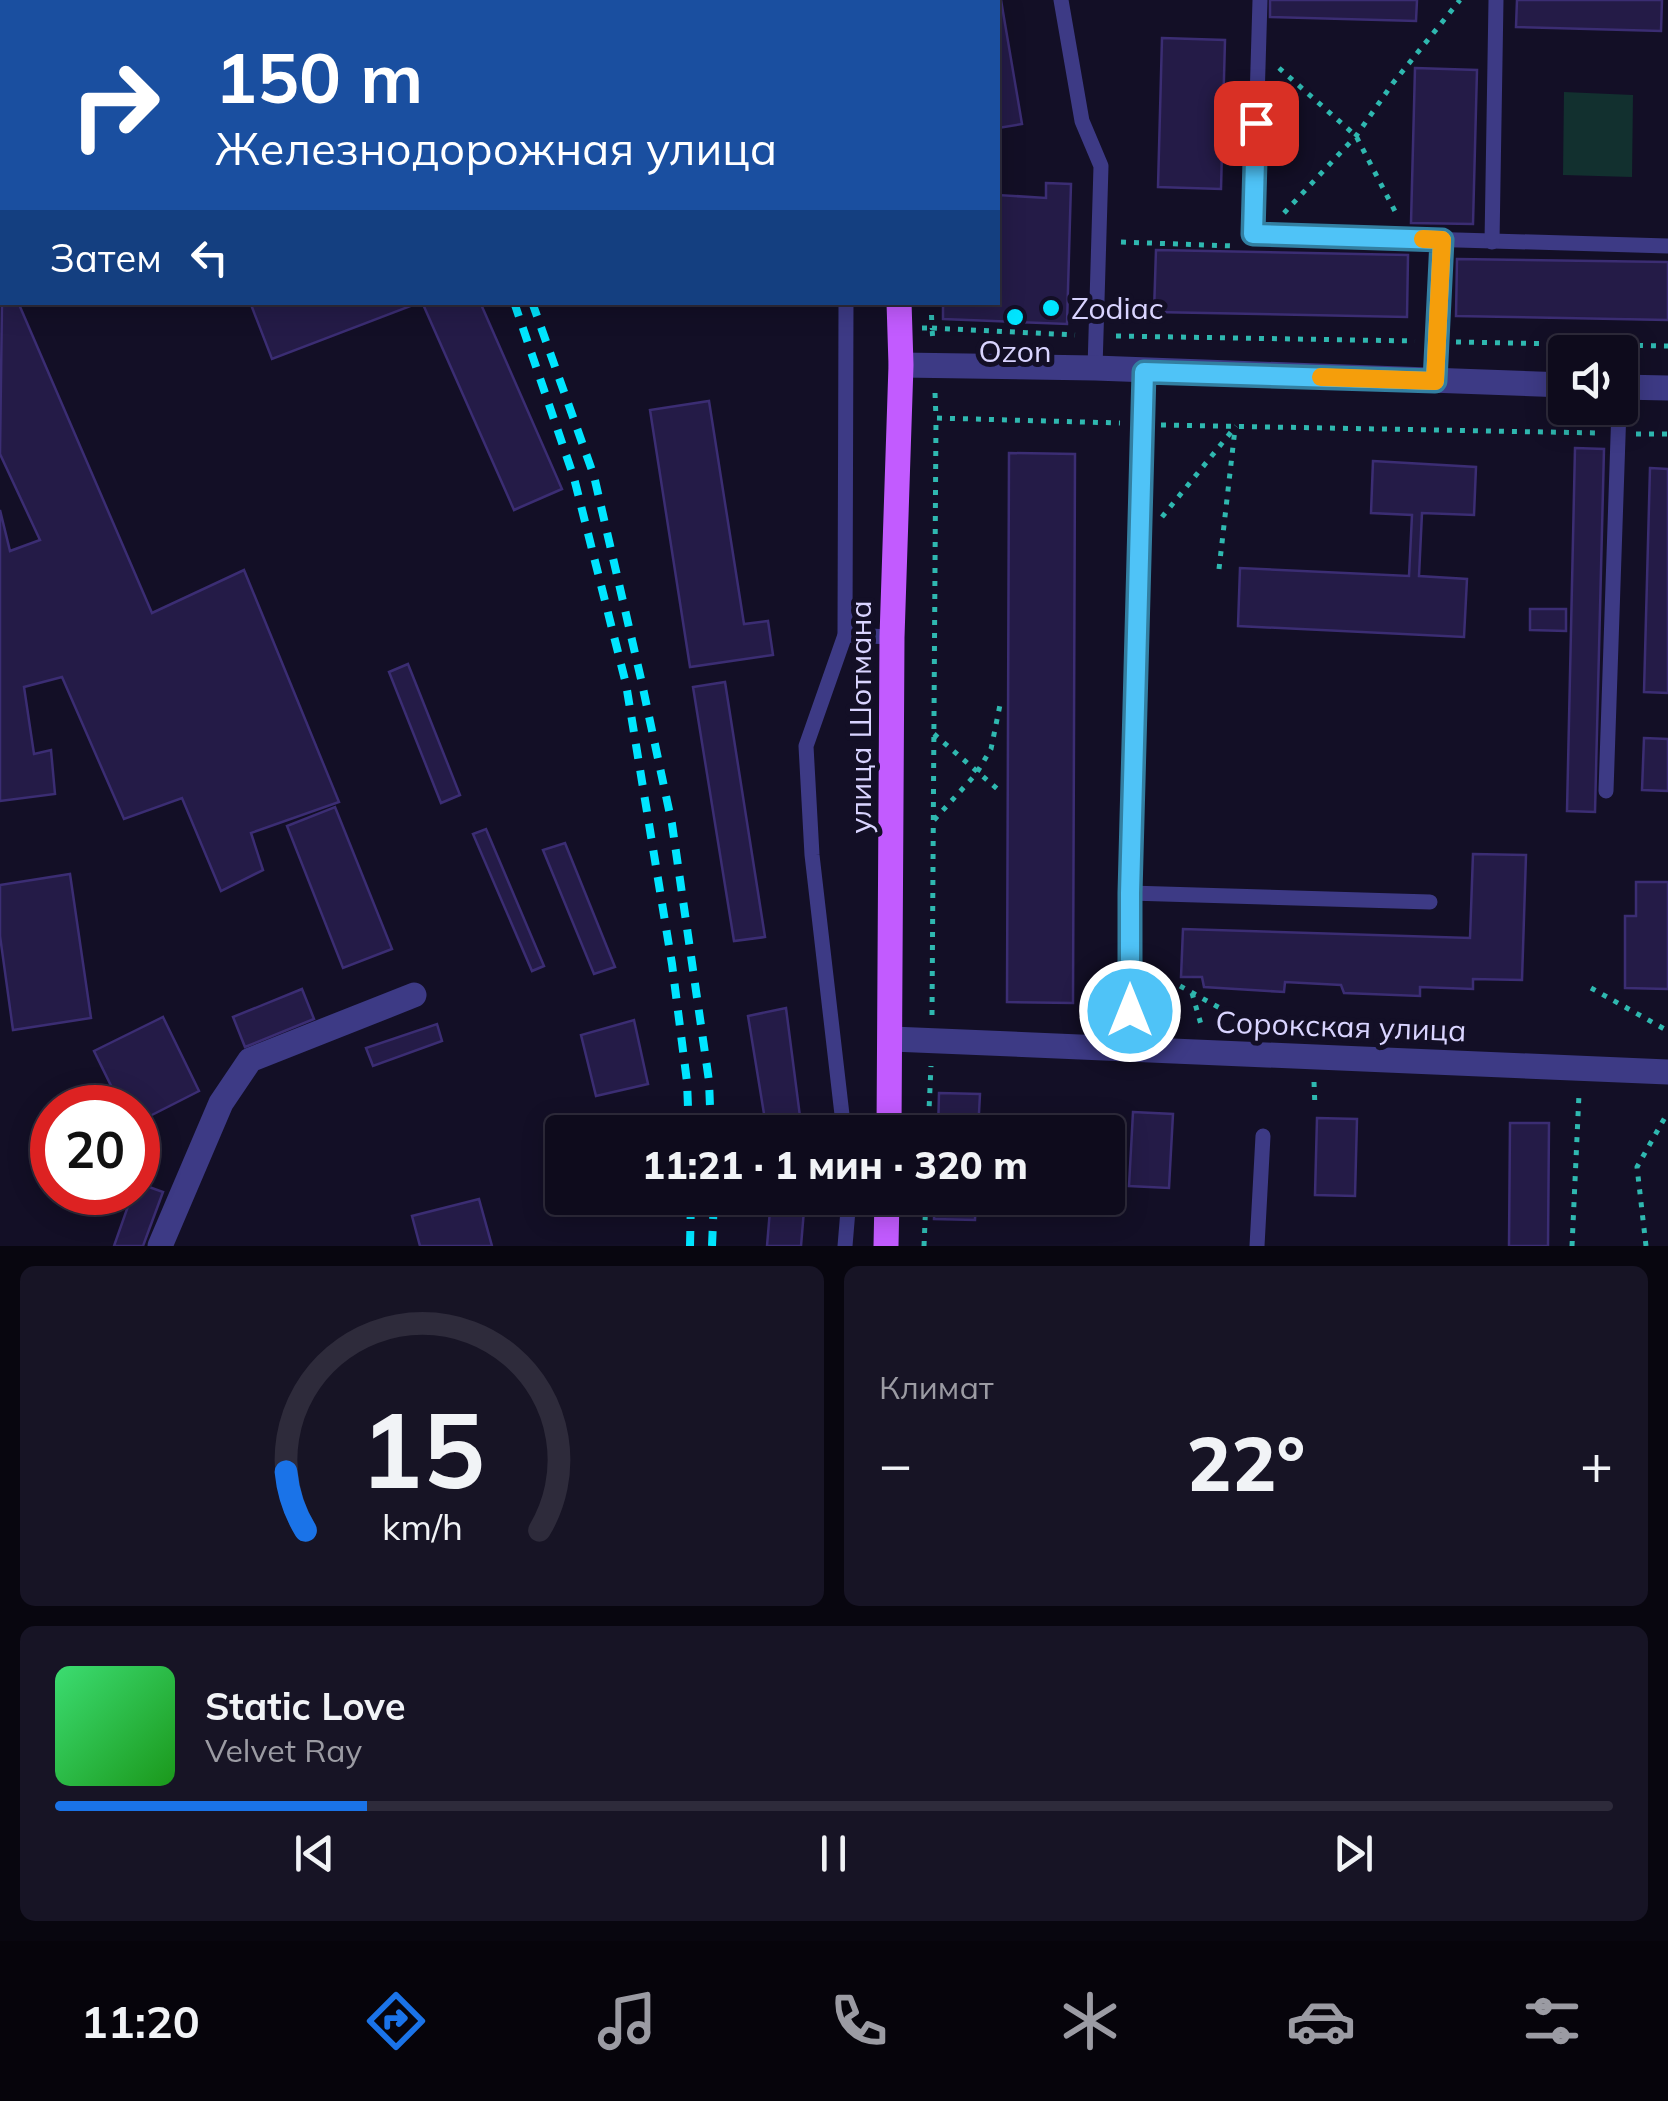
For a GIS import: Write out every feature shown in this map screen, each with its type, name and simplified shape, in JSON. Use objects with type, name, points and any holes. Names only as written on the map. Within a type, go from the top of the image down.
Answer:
[{"type":"main road","name":"улица Шотмана","points":[[890,1115],[892,637],[899,305]]},
{"type":"main road","points":[[886,1246],[887,1215]]},
{"type":"street","points":[[900,365],[1095,368],[1548,385]]},
{"type":"street","points":[[1638,387],[1668,388]]},
{"type":"street","points":[[160,1246],[222,1103],[250,1060],[414,995]]},
{"type":"street","name":"Сорокская улица","points":[[892,1039],[1668,1072]]},
{"type":"lane","points":[[1061,0],[1082,121],[1101,166],[1095,368]]},
{"type":"lane","points":[[1260,0],[1253,234],[1668,246]]},
{"type":"lane","points":[[1492,242],[1496,0]]},
{"type":"lane","points":[[1435,381],[1442,240]]},
{"type":"lane","points":[[842,1115],[812,856],[806,746],[845,635],[846,305]]},
{"type":"lane","points":[[1130,1050],[1130,893],[1144,372]]},
{"type":"lane","points":[[1606,791],[1619,425]]},
{"type":"lane","points":[[845,635],[892,637]]},
{"type":"lane","points":[[1130,893],[1430,902]]},
{"type":"lane","points":[[1257,1246],[1263,1136]]},
{"type":"lane","points":[[845,1246],[848,1215]]},
{"type":"path","points":[[1098,242],[1240,246],[1264,234],[1356,136],[1460,0]]},
{"type":"path","points":[[1258,49],[1356,136],[1410,239]]},
{"type":"path","points":[[929,1115],[936,418],[930,305]]},
{"type":"path","points":[[932,328],[1094,336],[1668,346]]},
{"type":"path","points":[[936,418],[1668,434]]},
{"type":"path","points":[[1139,545],[1236,426]]},
{"type":"path","points":[[1219,569],[1236,426]]},
{"type":"path","points":[[933,822],[976,774],[992,749],[1001,700]]},
{"type":"path","points":[[934,734],[1002,794]]},
{"type":"path","points":[[1180,986],[1259,1030]]},
{"type":"path","points":[[1591,988],[1668,1031]]},
{"type":"path","points":[[1572,1246],[1580,1067]]},
{"type":"path","points":[[1646,1246],[1637,1166],[1668,1112]]},
{"type":"path","points":[[924,1246],[925,1215]]},
{"type":"green space","points":[[1564,92],[1633,95],[1632,177],[1563,175]]},
{"type":"building","points":[[1000,0],[1001,0],[1022,124],[1000,128]]},
{"type":"building","points":[[1270,0],[1417,0],[1416,21],[1270,17]]},
{"type":"building","points":[[1517,0],[1662,0],[1661,31],[1516,27]]},
{"type":"building","points":[[1162,38],[1225,40],[1221,189],[1158,187]]},
{"type":"building","points":[[1415,68],[1477,70],[1473,224],[1411,223]]},
{"type":"building","points":[[1046,183],[1071,184],[1067,324],[943,319],[943,305],[1000,305],[1000,195],[1046,198]]},
{"type":"building","points":[[1156,250],[1408,255],[1407,317],[1154,312]]},
{"type":"building","points":[[1457,259],[1668,262],[1668,320],[1456,316]]},
{"type":"building","points":[[2,305],[19,305],[152,613],[244,570],[339,802],[251,833],[263,870],[221,891],[182,798],[124,819],[62,677],[24,687],[34,754],[51,750],[55,794],[0,801],[0,510],[10,551],[40,540],[0,454]]},
{"type":"building","points":[[251,305],[413,305],[272,359]]},
{"type":"building","points":[[423,305],[481,305],[562,489],[514,510]]},
{"type":"building","points":[[709,401],[744,624],[768,621],[773,655],[690,667],[650,410]]},
{"type":"building","points":[[1575,448],[1604,449],[1595,812],[1567,811]]},
{"type":"building","points":[[1009,453],[1075,454],[1073,1003],[1007,1002]]},
{"type":"building","points":[[1373,461],[1476,467],[1474,515],[1422,513],[1419,576],[1467,579],[1464,637],[1238,626],[1240,568],[1409,576],[1412,515],[1371,513]]},
{"type":"building","points":[[1650,468],[1668,469],[1668,693],[1644,692]]},
{"type":"building","points":[[1530,609],[1566,609],[1566,631],[1530,630]]},
{"type":"building","points":[[408,664],[460,795],[441,803],[389,672]]},
{"type":"building","points":[[725,682],[765,937],[734,941],[693,687]]},
{"type":"building","points":[[1644,738],[1668,739],[1668,791],[1642,790]]},
{"type":"building","points":[[335,807],[392,949],[343,968],[287,826]]},
{"type":"building","points":[[486,829],[544,966],[532,971],[473,834]]},
{"type":"building","points":[[565,843],[615,967],[594,974],[543,850]]},
{"type":"building","points":[[1473,854],[1526,855],[1522,980],[1473,979],[1473,989],[1420,987],[1420,996],[1344,993],[1341,985],[1285,982],[1284,992],[1204,987],[1202,977],[1181,977],[1183,929],[1470,938]]},
{"type":"building","points":[[70,874],[91,1018],[13,1030],[0,936],[0,885]]},
{"type":"building","points":[[1636,882],[1668,882],[1668,989],[1625,988],[1625,916],[1636,916]]},
{"type":"building","points":[[302,989],[314,1019],[245,1047],[233,1017]]},
{"type":"building","points":[[786,1008],[800,1115],[764,1115],[748,1016]]},
{"type":"building","points":[[163,1017],[199,1091],[160,1111],[160,1085],[111,1085],[94,1051]]},
{"type":"building","points":[[634,1020],[648,1084],[596,1096],[581,1035]]},
{"type":"building","points":[[437,1024],[442,1041],[373,1066],[366,1048]]},
{"type":"building","points":[[939,1093],[980,1094],[979,1115],[938,1115]]},
{"type":"building","points":[[1133,1112],[1173,1114],[1169,1188],[1129,1186]]},
{"type":"building","points":[[1317,1118],[1357,1119],[1355,1196],[1315,1195]]},
{"type":"building","points":[[1510,1123],[1549,1123],[1548,1246],[1509,1246]]},
{"type":"building","points":[[479,1199],[492,1246],[420,1246],[412,1216]]},
{"type":"building","points":[[125,1215],[154,1215],[143,1246],[114,1246]]},
{"type":"building","points":[[770,1215],[804,1215],[801,1246],[767,1246]]},
{"type":"building","points":[[934,1215],[975,1215],[975,1220],[934,1219]]},
{"type":"railway","points":[[515,305],[574,478],[626,684],[672,964],[688,1115]]},
{"type":"railway","points":[[533,305],[594,476],[641,679],[672,824],[709,1081],[710,1115]]},
{"type":"railway","points":[[690,1246],[691,1215]]},
{"type":"railway","points":[[712,1246],[713,1215]]},
{"type":"slow traffic","points":[[1321,377],[1435,381],[1442,240],[1423,239]]},
{"type":"place","name":"Zodiac","points":[[1051,308]]},
{"type":"place","name":"Ozon","points":[[1015,317]]},
{"type":"route","points":[[1130,1011],[1144,372],[1435,381],[1442,240],[1253,234],[1256,123]]}]
